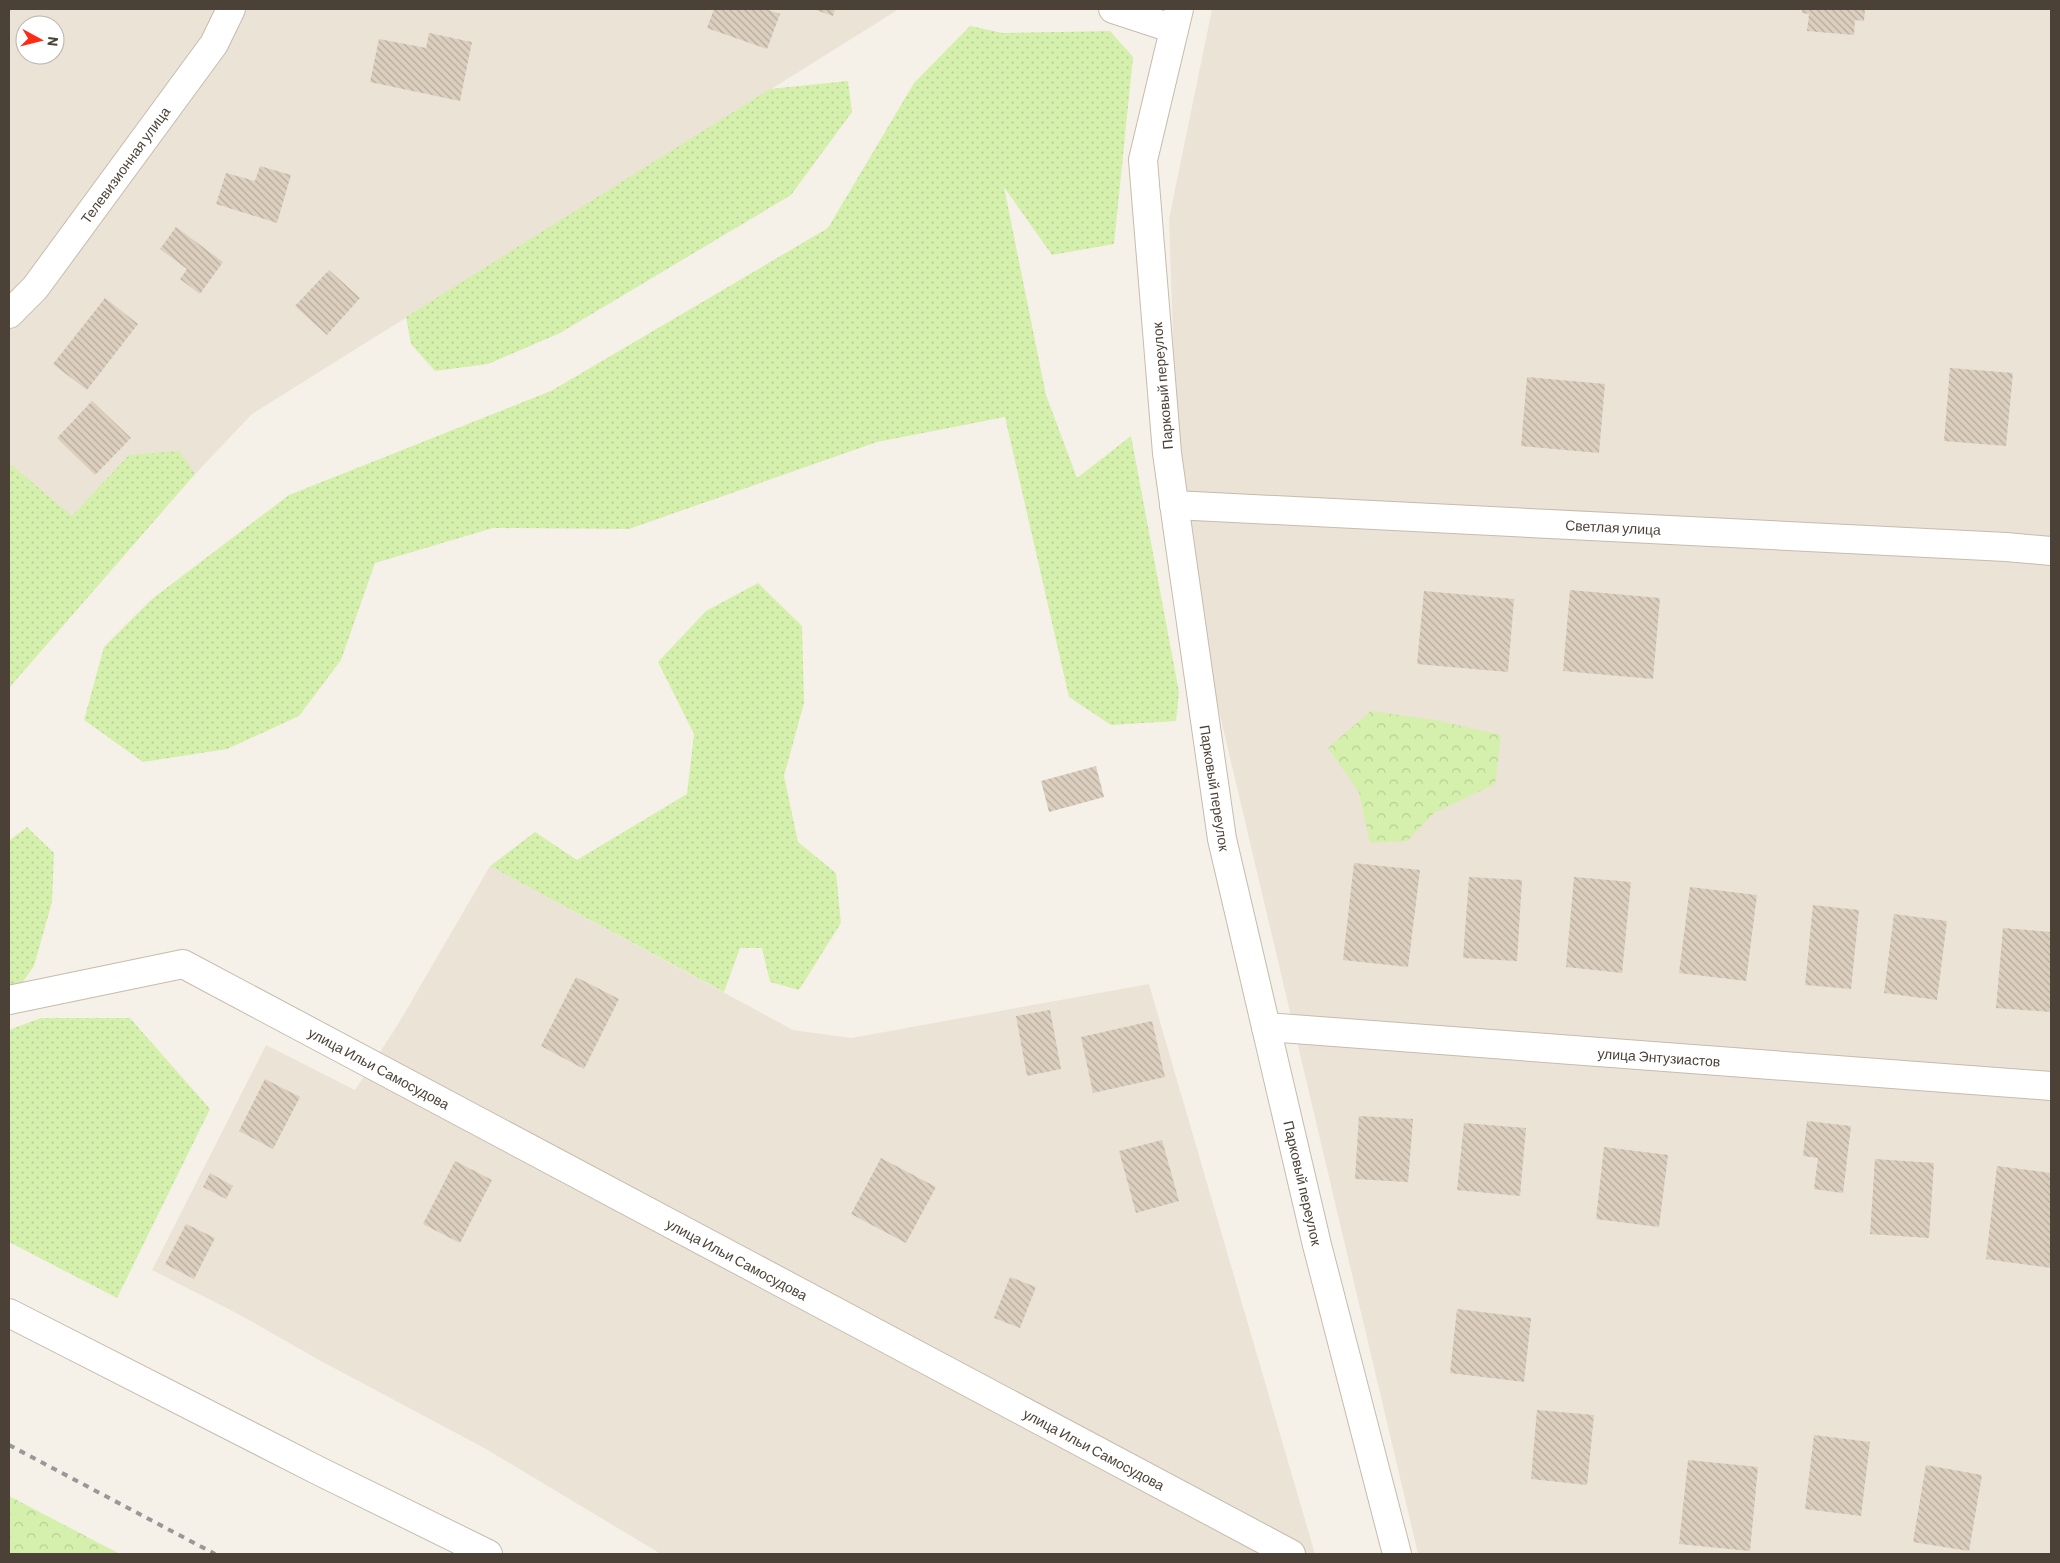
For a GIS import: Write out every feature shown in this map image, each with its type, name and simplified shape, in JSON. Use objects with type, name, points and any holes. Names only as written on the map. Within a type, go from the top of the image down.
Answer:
[{"type":"street","name":"Телевизионная улица","points":[[9,314],[35,288],[214,44],[232,9]]},
{"type":"street","points":[[1113,9],[1177,19]]},
{"type":"street","name":"Парковый переулок","points":[[1177,19],[1143,160],[1167,453],[1174,505],[1222,839],[1317,1245],[1396,1554]]},
{"type":"street","name":"Светлая улица","points":[[1174,505],[2006,547],[2051,551]]},
{"type":"street","name":"улица Ильи Самосудова","points":[[9,1000],[183,964],[1291,1554]]},
{"type":"street","name":"улица Энтузиастов","points":[[1266,1027],[2051,1086]]},
{"type":"street","points":[[9,1313],[488,1554]]},
{"type":"shaded area","points":[[9,9],[899,9],[252,414],[9,671]]},
{"type":"shaded area","points":[[1212,9],[2051,9],[2051,1554],[1418,1554],[1180,546],[1169,219]]},
{"type":"shaded area","points":[[490,866],[793,1030],[851,1038],[1149,984],[1315,1554],[661,1554],[486,1449],[319,1360],[240,1315],[152,1270],[266,1045],[355,1090],[397,1026]]},
{"type":"green space","points":[[970,26],[1003,33],[1110,31],[1133,57],[1114,244],[1052,255],[1004,187],[1046,395],[1077,478],[1131,436],[1179,692],[1176,721],[1111,725],[1069,697],[1005,417],[877,442],[629,529],[493,528],[375,563],[341,660],[299,716],[227,749],[143,762],[84,720],[104,647],[152,599],[289,495],[551,391],[828,228],[914,83]]},
{"type":"green space","points":[[848,81],[852,112],[791,195],[560,333],[488,364],[435,371],[411,344],[406,317],[770,89]]},
{"type":"green space","points":[[179,451],[195,474],[9,688],[9,463],[72,516],[129,455]]},
{"type":"green space","points":[[758,583],[802,626],[804,703],[784,776],[798,842],[836,873],[841,923],[799,990],[770,982],[762,948],[740,948],[724,992],[490,866],[535,832],[577,860],[687,794],[694,734],[658,662],[706,611]]},
{"type":"green space","points":[[1371,711],[1435,720],[1501,735],[1495,784],[1434,813],[1407,841],[1370,843],[1359,792],[1328,748]]},
{"type":"green space","points":[[27,827],[54,853],[52,902],[34,966],[9,1002],[9,841]]},
{"type":"green space","points":[[41,1018],[130,1018],[210,1109],[117,1298],[9,1242],[9,1030]]},
{"type":"green space","points":[[9,1496],[120,1554],[9,1554]]},
{"type":"building","points":[[714,9],[765,9],[780,14],[767,49],[707,28]]},
{"type":"building","points":[[813,9],[835,9],[833,16]]},
{"type":"building","points":[[1802,9],[1865,9],[1864,21],[1855,20],[1854,35],[1807,31],[1809,14],[1802,13]]},
{"type":"building","points":[[429,33],[472,42],[460,101],[370,82],[379,39],[426,48]]},
{"type":"building","points":[[260,166],[291,175],[277,223],[216,204],[226,173],[255,181]]},
{"type":"building","points":[[176,227],[223,262],[200,294],[180,279],[187,269],[160,249]]},
{"type":"building","points":[[329,270],[360,298],[327,335],[295,306]]},
{"type":"building","points":[[105,298],[138,324],[87,390],[53,364]]},
{"type":"building","points":[[1950,368],[2013,373],[2006,446],[1944,441]]},
{"type":"building","points":[[1527,377],[1605,384],[1599,453],[1521,446]]},
{"type":"building","points":[[92,401],[131,438],[95,475],[57,438]]},
{"type":"building","points":[[1570,590],[1660,598],[1653,679],[1563,671]]},
{"type":"building","points":[[1424,591],[1514,599],[1508,672],[1417,664]]},
{"type":"building","points":[[1096,766],[1104,797],[1049,812],[1041,781]]},
{"type":"building","points":[[1354,863],[1420,870],[1408,967],[1343,960]]},
{"type":"building","points":[[1469,877],[1522,880],[1517,961],[1463,958]]},
{"type":"building","points":[[1574,877],[1631,882],[1622,973],[1566,967]]},
{"type":"building","points":[[1690,887],[1757,895],[1746,981],[1679,973]]},
{"type":"building","points":[[1813,905],[1859,910],[1851,989],[1805,985]]},
{"type":"building","points":[[1894,914],[1947,921],[1937,1000],[1884,993]]},
{"type":"building","points":[[2003,928],[2051,932],[2051,1012],[1996,1008]]},
{"type":"building","points":[[576,977],[619,999],[584,1069],[541,1046]]},
{"type":"building","points":[[1050,1010],[1061,1069],[1027,1076],[1016,1016]]},
{"type":"building","points":[[1152,1021],[1165,1077],[1093,1093],[1081,1037]]},
{"type":"building","points":[[265,1079],[300,1097],[273,1149],[239,1131]]},
{"type":"building","points":[[1359,1116],[1413,1119],[1408,1182],[1355,1179]]},
{"type":"building","points":[[1807,1121],[1851,1126],[1843,1193],[1814,1189],[1818,1158],[1803,1156]]},
{"type":"building","points":[[1464,1123],[1526,1128],[1520,1196],[1457,1190]]},
{"type":"building","points":[[1162,1140],[1179,1201],[1136,1213],[1119,1151]]},
{"type":"building","points":[[1604,1147],[1668,1155],[1659,1227],[1596,1219]]},
{"type":"building","points":[[881,1158],[936,1187],[906,1243],[851,1214]]},
{"type":"building","points":[[1875,1159],[1934,1163],[1929,1238],[1870,1234]]},
{"type":"building","points":[[455,1161],[492,1180],[460,1243],[423,1224]]},
{"type":"building","points":[[1997,1166],[2051,1173],[2051,1268],[1986,1259]]},
{"type":"building","points":[[210,1173],[233,1186],[226,1199],[203,1187]]},
{"type":"building","points":[[186,1224],[215,1238],[194,1279],[165,1264]]},
{"type":"building","points":[[1010,1277],[1036,1287],[1020,1328],[994,1318]]},
{"type":"building","points":[[1457,1309],[1531,1318],[1524,1382],[1450,1373]]},
{"type":"building","points":[[1537,1410],[1594,1415],[1587,1485],[1531,1479]]},
{"type":"building","points":[[1814,1435],[1870,1442],[1861,1516],[1805,1509]]},
{"type":"building","points":[[1688,1460],[1758,1467],[1750,1551],[1679,1544]]},
{"type":"building","points":[[1926,1465],[1982,1475],[1969,1551],[1913,1542]]},
{"type":"railway","points":[[9,1445],[215,1554]]}]
